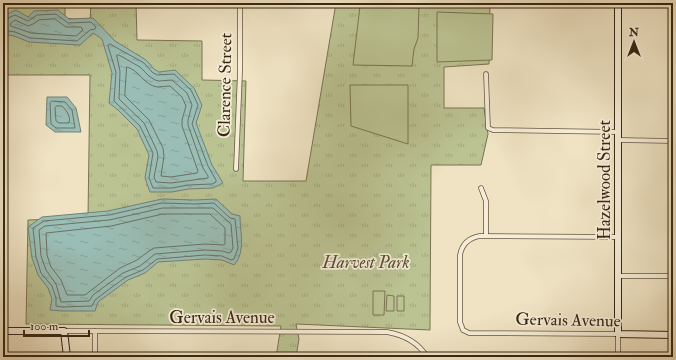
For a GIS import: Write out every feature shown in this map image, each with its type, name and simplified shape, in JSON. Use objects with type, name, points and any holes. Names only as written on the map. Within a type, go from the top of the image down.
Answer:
[{"type":"street","name":"Clarence Street","points":[[236,168],[240,72],[240,3]]},
{"type":"street","name":"Hazelwood Street","points":[[618,3],[618,357]]},
{"type":"street","points":[[486,74],[488,128],[493,130],[618,132]]},
{"type":"street","points":[[618,140],[673,140]]},
{"type":"street","points":[[480,188],[486,201],[486,236],[618,237]]},
{"type":"street","name":"Gervais Avenue","points":[[486,236],[477,236],[469,239],[461,250],[460,322],[463,330],[469,333],[673,335]]},
{"type":"street","points":[[618,276],[673,276]]},
{"type":"street","name":"Gervais Avenue","points":[[3,331],[387,332],[409,339],[421,348],[427,357]]},
{"type":"street","points":[[64,331],[67,357]]},
{"type":"street","points":[[95,331],[95,357]]},
{"type":"green space","name":"Harvest Park","points":[[3,3],[65,3],[65,18],[90,21],[91,3],[136,3],[137,40],[202,41],[202,80],[246,81],[243,181],[306,181],[336,3],[490,3],[489,64],[444,67],[444,108],[484,108],[488,134],[481,165],[431,165],[430,330],[296,324],[299,339],[296,357],[276,357],[281,326],[26,324],[28,220],[88,218],[90,75],[3,75]]},
{"type":"green space","points":[[360,6],[419,8],[418,38],[414,49],[412,66],[353,65]]},
{"type":"green space","points":[[437,12],[493,14],[492,60],[437,62]]},
{"type":"green space","points":[[350,85],[408,85],[408,144],[351,126]]},
{"type":"green space","points":[[373,291],[385,291],[384,315],[373,315]]},
{"type":"green space","points":[[387,295],[394,296],[394,311],[386,311]]},
{"type":"green space","points":[[397,296],[404,296],[404,311],[397,311]]},
{"type":"water","points":[[16,10],[28,17],[34,11],[58,10],[69,19],[93,18],[115,41],[146,60],[154,69],[159,72],[175,70],[194,88],[202,105],[196,123],[212,165],[223,183],[213,188],[188,189],[172,192],[150,192],[145,178],[149,155],[137,129],[109,103],[112,73],[102,39],[93,33],[80,45],[29,42],[14,36],[3,34],[3,16]]},
{"type":"water","points":[[47,97],[67,97],[76,108],[81,132],[55,132],[46,125]]},
{"type":"water","points":[[162,199],[216,199],[232,214],[240,216],[241,248],[238,260],[234,265],[222,260],[205,259],[158,262],[145,273],[128,280],[98,302],[95,311],[50,310],[52,299],[48,288],[38,275],[32,258],[28,227],[42,217],[108,211]]}]
